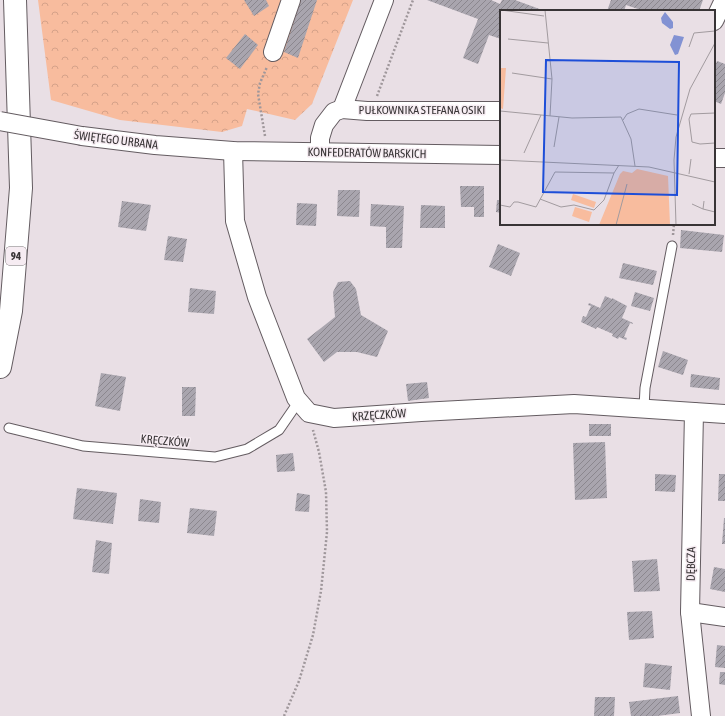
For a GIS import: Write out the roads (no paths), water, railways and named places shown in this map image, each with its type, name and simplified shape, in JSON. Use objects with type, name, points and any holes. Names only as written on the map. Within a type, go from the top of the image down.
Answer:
[{"type":"main road","name":"94","points":[[0,368],[11,311],[21,188],[15,0]]},
{"type":"street","points":[[273,52],[291,0]]},
{"type":"street","name":"PUŁKOWNIKA STEFANA OSIKI","points":[[342,109],[384,0]]},
{"type":"street","points":[[715,20],[724,0]]},
{"type":"street","name":"PUŁKOWNIKA STEFANA OSIKI","points":[[320,152],[320,138],[324,125],[334,112],[342,109],[367,111],[500,111]]},
{"type":"street","name":"ŚWIĘTEGO URBANA","points":[[0,121],[82,136],[155,145],[233,151]]},
{"type":"street","points":[[233,151],[235,221],[257,297],[296,398],[304,407]]},
{"type":"street","name":"KONFEDERATÓW BARSKICH","points":[[233,151],[500,156]]},
{"type":"street","name":"KRZĘCZKÓW","points":[[304,407],[334,418],[574,404],[725,414]]},
{"type":"street","name":"DĘBCZA","points":[[694,412],[690,612],[701,716]]},
{"type":"street","points":[[690,612],[725,617]]},
{"type":"lane","points":[[644,408],[645,388],[672,246]]},
{"type":"lane","name":"KRĘCZKÓW","points":[[9,428],[83,446],[215,457],[247,449],[279,430],[304,407]]}]
